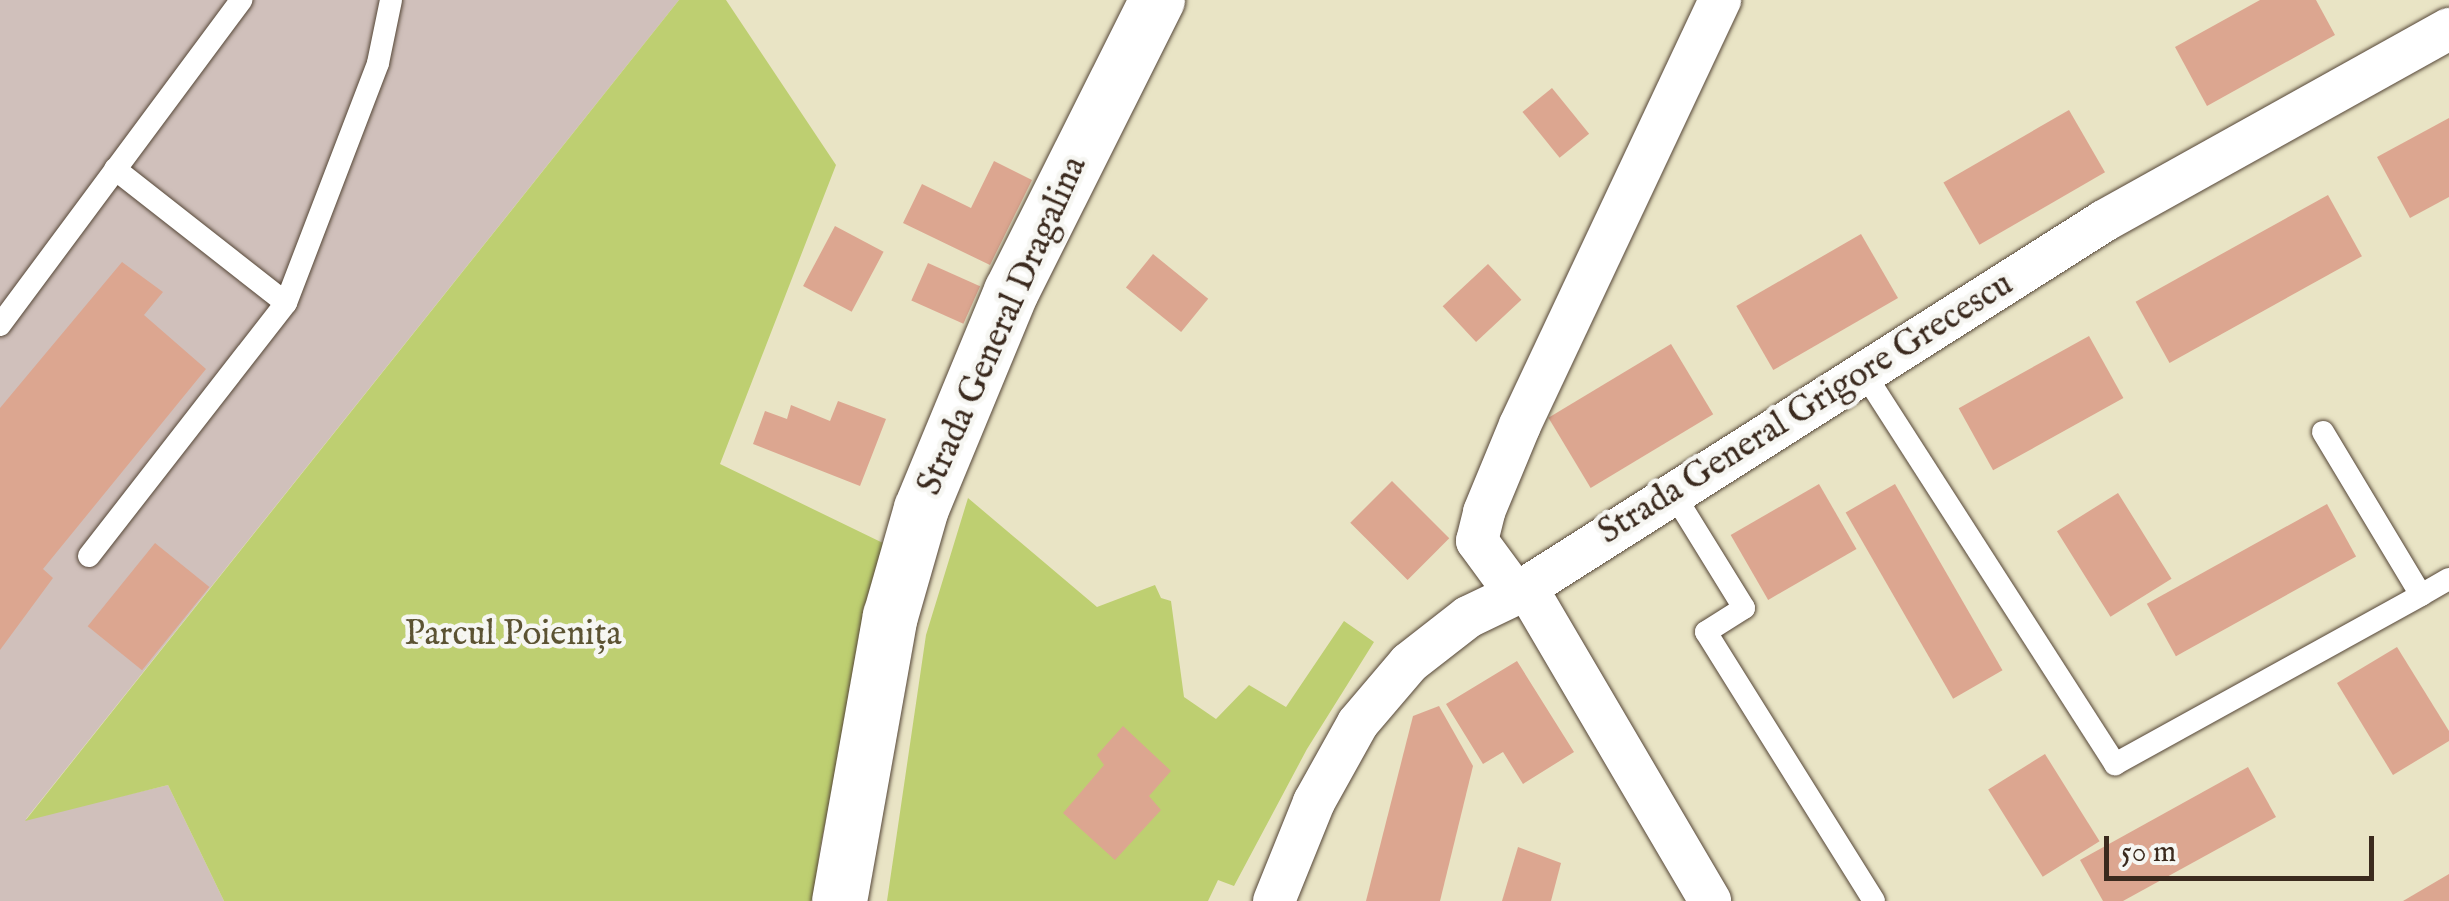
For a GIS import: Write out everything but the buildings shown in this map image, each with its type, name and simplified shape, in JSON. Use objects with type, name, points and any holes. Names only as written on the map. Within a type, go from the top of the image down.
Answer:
[{"type":"main road","name":"Strada General Dragalina","points":[[839,901],[890,616],[921,508],[1011,292],[1158,0]]},
{"type":"street","points":[[1710,901],[1521,590],[1477,542],[1484,512],[1520,425],[1720,0]]},
{"type":"street","name":"Strada General Grigore Grecescu","points":[[1274,901],[1314,802],[1358,723],[1409,664],[1468,618],[1521,590],[2104,220],[2449,28]]},
{"type":"lane","points":[[0,325],[240,0]]},
{"type":"lane","points":[[89,556],[286,304],[378,63],[391,0]]},
{"type":"lane","points":[[116,169],[286,304]]},
{"type":"lane","points":[[1864,373],[2115,764],[2449,579]]},
{"type":"lane","points":[[2323,432],[2421,595]]},
{"type":"lane","points":[[1673,493],[1744,608],[1706,632],[1874,901]]},
{"type":"shaded area","points":[[0,0],[679,0],[26,819],[168,785],[224,901],[0,901]]},
{"type":"green space","name":"Parcul Poieniţa","points":[[679,0],[726,0],[836,165],[720,464],[885,544],[820,847],[814,901],[224,901],[168,785],[25,821]]},
{"type":"green space","points":[[968,498],[1097,607],[1155,585],[1161,598],[1171,601],[1184,697],[1216,719],[1249,685],[1286,707],[1344,621],[1374,642],[1307,749],[1234,886],[1218,880],[1208,901],[887,901],[926,635]]}]
